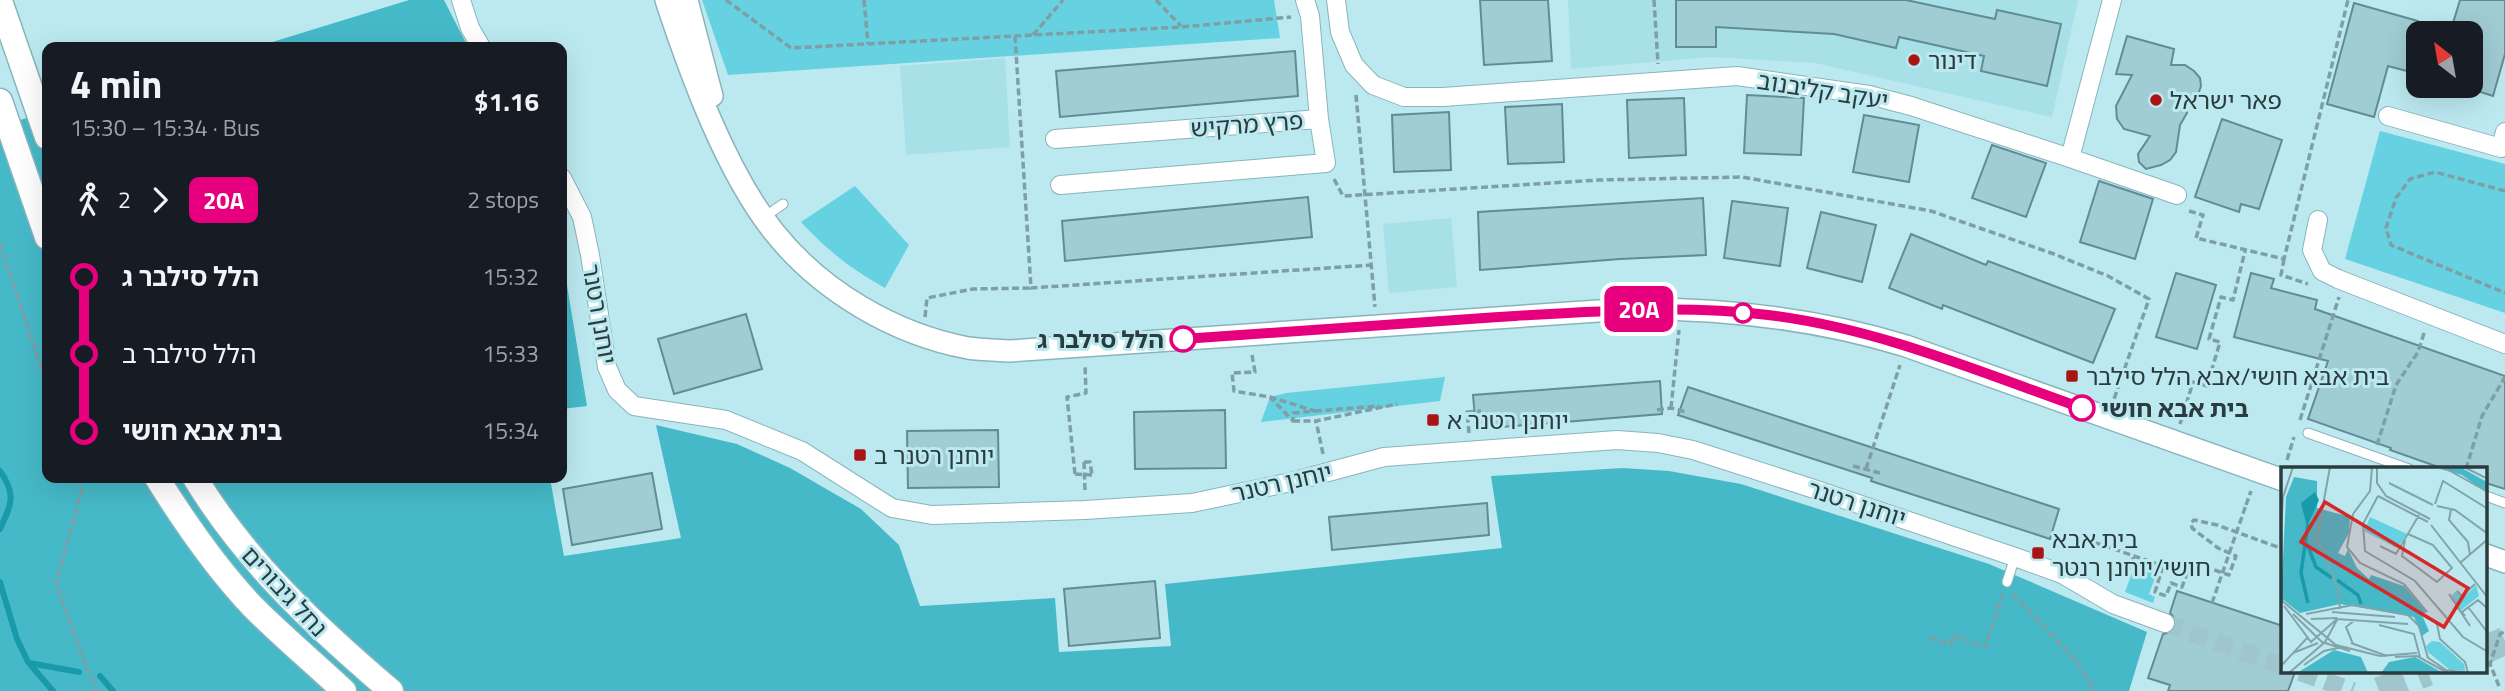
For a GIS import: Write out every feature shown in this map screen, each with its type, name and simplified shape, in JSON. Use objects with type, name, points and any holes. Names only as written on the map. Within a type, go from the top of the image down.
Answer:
[{"type":"main road","points":[[0,1],[42,123]]},
{"type":"main road","points":[[0,101],[42,223]]},
{"type":"main road","name":"נחל גיבורים","points":[[160,483],[181,518],[244,596],[344,691]]},
{"type":"main road","name":"נחל גיבורים","points":[[198,483],[218,516],[266,575],[331,639],[391,691]]},
{"type":"street","points":[[461,0],[470,28],[478,42]]},
{"type":"street","points":[[666,0],[684,55],[725,149],[748,194],[774,232],[817,277],[892,324],[923,336],[970,348],[1010,351],[1628,309],[1681,309],[1770,315],[1870,335],[1906,346],[2281,479]]},
{"type":"street","points":[[687,0],[703,54],[725,149]]},
{"type":"street","points":[[1336,0],[1340,32],[1354,65]]},
{"type":"street","points":[[2070,158],[2112,0]]},
{"type":"street","name":"פרץ מרקיש","points":[[1055,139],[1319,119],[1308,8]]},
{"type":"street","name":"יעקב קליבנוב","points":[[1354,65],[1373,85],[1404,97],[1443,97],[1737,76],[1869,95],[2070,158],[2182,203]]},
{"type":"street","points":[[2388,116],[2501,148],[2505,132]]},
{"type":"street","points":[[1060,185],[1326,163],[1319,119]]},
{"type":"street","name":"יוחנן רטנר","points":[[567,188],[582,217],[607,367],[617,390],[634,406],[726,420],[802,451],[892,508],[932,516],[1192,503],[1384,457],[1616,440],[1681,448],[1811,488],[2015,557],[2062,575],[2113,604],[2165,623]]},
{"type":"street","points":[[2318,220],[2312,250],[2322,271],[2505,344]]},
{"type":"street","points":[[2488,556],[2505,562]]},
{"type":"lane","points":[[764,217],[783,204]]},
{"type":"lane","points":[[2308,433],[2404,467]]},
{"type":"lane","points":[[2488,497],[2505,503]]},
{"type":"lane","points":[[2007,582],[2015,557]]},
{"type":"path","points":[[726,0],[791,48],[1182,27],[1308,8]]},
{"type":"path","points":[[864,0],[868,44]]},
{"type":"path","points":[[1033,35],[1063,0]]},
{"type":"path","points":[[1156,0],[1182,27]]},
{"type":"path","points":[[1654,0],[1659,82]]},
{"type":"path","points":[[2182,203],[2203,215],[2196,238],[2284,259],[2348,0]]},
{"type":"path","points":[[1015,36],[1031,288]]},
{"type":"path","points":[[1354,65],[1377,325]]},
{"type":"path","points":[[1326,163],[1343,196],[1599,180],[1742,177],[1931,211],[2054,254],[2108,276],[2149,299],[2120,385]]},
{"type":"path","points":[[2505,191],[2435,172],[2410,179],[2396,198],[2386,228],[2391,245],[2505,293]]},
{"type":"path","points":[[0,243],[42,371]]},
{"type":"path","points":[[2175,442],[2193,382],[2207,386],[2220,342],[2209,339],[2221,297],[2233,300],[2245,251]]},
{"type":"path","points":[[923,336],[927,298],[973,289],[1031,288],[1371,265]]},
{"type":"path","points":[[2300,421],[2344,282]]},
{"type":"path","points":[[2374,456],[2396,384],[2418,352],[2429,314]]},
{"type":"path","points":[[1250,336],[1255,372],[1232,373],[1234,391],[1270,397],[1315,411]]},
{"type":"path","points":[[1083,346],[1086,393],[1067,397],[1075,474],[1092,475],[1090,462],[1084,462],[1085,482]]},
{"type":"path","points":[[1671,408],[1678,349]]},
{"type":"path","points":[[2467,467],[2482,416],[2505,377]]},
{"type":"path","points":[[1866,469],[1892,390]]},
{"type":"path","points":[[1270,397],[1293,421],[1316,421],[1397,404],[1293,413],[1293,421]]},
{"type":"path","points":[[1657,410],[1671,408],[1686,412]]},
{"type":"path","points":[[1470,449],[1467,412],[1481,411]]},
{"type":"path","points":[[1316,421],[1328,472]]},
{"type":"path","points":[[2285,467],[2293,443]]},
{"type":"path","points":[[1853,466],[1880,473]]},
{"type":"path","points":[[80,483],[82,490],[56,582],[97,691]]},
{"type":"path","points":[[2212,603],[2246,505]]},
{"type":"path","points":[[2077,545],[2082,538],[2163,566],[2155,592],[2166,596],[2171,583],[2182,587],[2191,562],[2229,575],[2236,555],[2218,548],[2192,527],[2194,520],[2217,525],[2281,548]]},
{"type":"path","points":[[2127,574],[2134,556]]},
{"type":"path","points":[[1930,638],[1951,644],[1953,635],[1985,647],[2007,582]]},
{"type":"path","points":[[2007,582],[2014,597],[2078,663],[2095,691]]},
{"type":"path","points":[[2499,686],[2490,664],[2500,634],[2505,631]]},
{"type":"shaded area","points":[[409,0],[444,0],[465,42],[272,42]]},
{"type":"shaded area","points":[[702,0],[1274,0],[1280,38],[728,75]]},
{"type":"shaded area","name":"דינור","points":[[1568,0],[2078,0],[2052,117],[1815,63],[1710,57],[1571,69]]},
{"type":"shaded area","points":[[1005,58],[1010,147],[906,155],[900,66]]},
{"type":"shaded area","points":[[42,113],[42,483],[551,483],[564,556],[681,538],[656,425],[737,444],[790,468],[861,509],[899,545],[920,606],[1055,598],[1059,652],[1171,646],[1165,584],[1502,548],[1491,476],[1623,468],[1669,471],[1741,484],[1989,564],[2147,632],[2129,691],[0,691],[0,126]]},
{"type":"shaded area","points":[[2380,131],[2505,164],[2505,313],[2345,259]]},
{"type":"shaded area","points":[[855,186],[909,245],[885,288],[840,259],[801,222]]},
{"type":"shaded area","points":[[1451,218],[1457,287],[1389,293],[1383,224]]},
{"type":"shaded area","points":[[567,285],[587,406],[567,408]]},
{"type":"shaded area","points":[[1445,377],[1440,401],[1261,422],[1270,397],[1286,393]]},
{"type":"shaded area","points":[[2136,562],[2158,570],[2149,594],[2155,597],[2153,603],[2125,592]]},
{"type":"building","points":[[1480,0],[1548,0],[1552,61],[1484,65]]},
{"type":"building","points":[[1676,0],[1906,0],[1995,19],[1997,10],[2061,24],[2047,86],[1981,71],[1984,56],[1899,37],[1896,48],[1834,34],[1716,27],[1716,47],[1676,47]]},
{"type":"building","points":[[2460,0],[2505,0],[2505,54],[2493,96],[2483,93],[2483,21],[2454,21]]},
{"type":"building","points":[[2354,3],[2418,21],[2406,21],[2406,71],[2388,66],[2374,117],[2327,104]]},
{"type":"building","name":"פאר ישראל","points":[[2127,36],[2174,49],[2171,65],[2185,65],[2200,78],[2198,95],[2187,106],[2187,113],[2180,125],[2176,152],[2170,160],[2146,169],[2139,162],[2138,154],[2150,136],[2124,129],[2117,119],[2116,106],[2132,75],[2116,74]]},
{"type":"building","points":[[1295,51],[1298,96],[1060,117],[1056,71]]},
{"type":"building","points":[[1747,95],[1804,98],[1801,155],[1744,153]]},
{"type":"building","points":[[1684,98],[1686,155],[1629,158],[1627,100]]},
{"type":"building","points":[[1562,104],[1564,162],[1508,164],[1505,107]]},
{"type":"building","points":[[1449,112],[1451,170],[1394,172],[1392,115]]},
{"type":"building","points":[[1864,115],[1919,125],[1909,182],[1853,172]]},
{"type":"building","points":[[2222,119],[2282,140],[2259,209],[2241,204],[2239,212],[2195,197]]},
{"type":"building","points":[[1992,145],[2046,163],[2026,217],[1972,198]]},
{"type":"building","points":[[2099,181],[2153,199],[2135,259],[2080,242]]},
{"type":"building","points":[[1308,197],[1312,237],[1065,261],[1062,221]]},
{"type":"building","points":[[1703,198],[1706,255],[1480,270],[1478,212]]},
{"type":"building","points":[[1732,201],[1788,208],[1780,266],[1724,258]]},
{"type":"building","points":[[1821,212],[1876,225],[1862,282],[1807,268]]},
{"type":"building","points":[[1911,234],[1986,265],[1988,261],[2115,309],[2093,363],[1943,305],[1942,309],[1889,288]]},
{"type":"building","points":[[2176,273],[2216,285],[2197,349],[2156,337]]},
{"type":"building","points":[[2251,273],[2274,279],[2271,288],[2317,300],[2315,309],[2505,376],[2505,489],[2488,484],[2488,467],[2438,467],[2308,419],[2328,361],[2234,337]]},
{"type":"building","points":[[746,314],[762,369],[674,394],[658,339]]},
{"type":"building","points":[[1660,381],[1662,414],[1476,429],[1473,395]]},
{"type":"building","points":[[1688,387],[2059,509],[2050,539],[1678,415]]},
{"type":"building","points":[[1225,410],[1226,468],[1135,469],[1134,412]]},
{"type":"building","points":[[998,430],[999,487],[908,488],[907,431]]},
{"type":"building","points":[[652,473],[662,529],[572,545],[563,489]]},
{"type":"building","points":[[1487,503],[1489,535],[1332,550],[1329,517]]},
{"type":"building","points":[[1155,581],[1160,638],[1069,646],[1064,589]]},
{"type":"building","points":[[2177,591],[2281,625],[2281,674],[2294,674],[2288,691],[2168,691],[2170,685],[2148,678],[2163,634],[2172,632],[2176,626],[2176,620],[2170,613]]},
{"type":"waterway","name":"נחל גיבורים","points":[[0,471],[10,494],[7,513],[0,529]]},
{"type":"waterway","name":"נחל גיבורים","points":[[0,582],[17,639],[28,662],[53,691]]},
{"type":"waterway","points":[[29,663],[79,672]]},
{"type":"waterway","points":[[100,676],[113,691]]},
{"type":"tunnel","points":[[2165,623],[2281,665]]},
{"type":"tunnel","points":[[2488,648],[2505,641]]},
{"type":"tunnel","points":[[2306,674],[2353,691]]},
{"type":"tunnel","points":[[2379,691],[2423,674]]},
{"type":"bus line","name":"20A","points":[[1183,339],[1628,309],[1710,310],[1770,315],[1870,335],[2082,408]]},
{"type":"place","name":"דינור","points":[[1914,60]]},
{"type":"place","name":"פאר ישראל","points":[[2156,100]]},
{"type":"place","name":"הלל סילבר ג","points":[[1183,339]]},
{"type":"place","name":"בית אבא חושי/אבא הלל סילבר","points":[[2072,376]]},
{"type":"place","name":"בית אבא חושי","points":[[2082,408]]},
{"type":"place","name":"יוחנן רטנר א","points":[[1433,420]]},
{"type":"place","name":"יוחנן רטנר ב","points":[[860,455]]},
{"type":"place","name":"בית אבא חושי/יוחנן רנטר","points":[[2038,553]]}]
